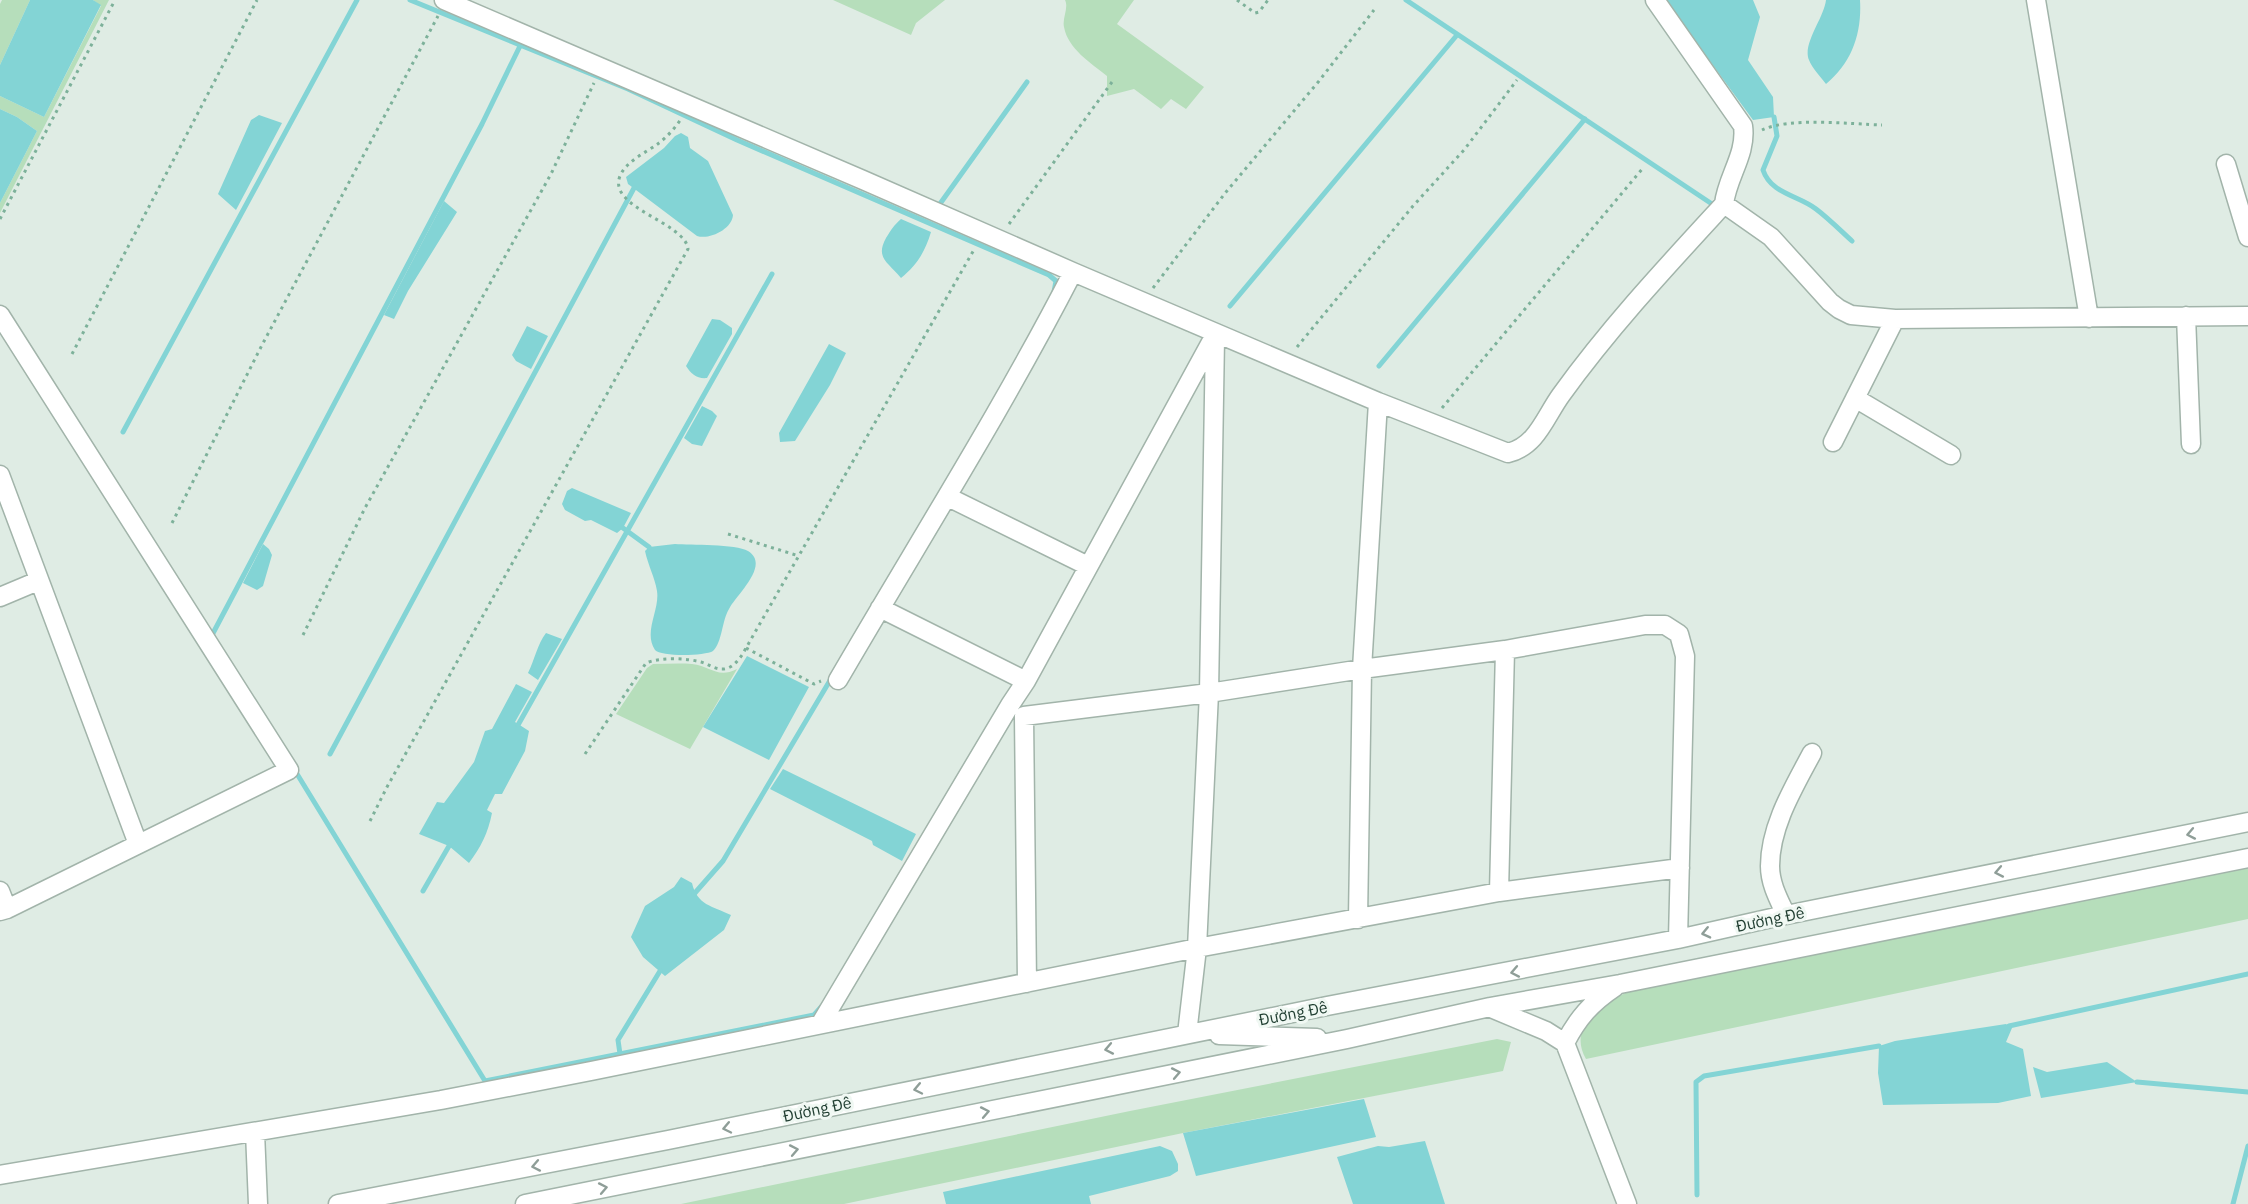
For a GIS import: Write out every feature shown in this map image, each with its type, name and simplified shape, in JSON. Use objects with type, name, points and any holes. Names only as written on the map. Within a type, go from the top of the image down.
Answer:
[{"type":"street","points":[[445,0],[1215,333],[1378,402],[1508,453],[1520,450],[1532,441],[1555,403],[1584,363],[1656,277],[1724,204],[1745,138],[1743,126],[1655,0]]},
{"type":"street","points":[[2036,0],[2089,318]]},
{"type":"street","points":[[2226,164],[2248,237]]},
{"type":"street","points":[[1724,204],[1771,237],[1830,302],[1851,315],[1895,319],[2248,316]]},
{"type":"street","points":[[829,681],[880,608],[948,497],[1030,356],[1072,272]]},
{"type":"street","points":[[0,315],[290,770],[3,910],[0,891]]},
{"type":"street","points":[[2186,316],[2191,444]]},
{"type":"street","points":[[1833,442],[1895,319]]},
{"type":"street","points":[[821,1023],[1017,710],[1026,681],[1215,333]]},
{"type":"street","points":[[1215,333],[1209,693],[1197,948],[1187,1034],[1347,1039]]},
{"type":"street","points":[[1855,398],[1952,455]]},
{"type":"street","points":[[1359,919],[1362,669],[1378,402]]},
{"type":"street","points":[[0,475],[138,844]]},
{"type":"street","points":[[948,497],[1088,566]]},
{"type":"street","points":[[0,597],[38,581]]},
{"type":"street","points":[[880,608],[1026,681]]},
{"type":"street","points":[[1017,710],[1209,693],[1505,650],[1645,625],[1665,625],[1679,634],[1685,656],[1678,939]]},
{"type":"street","points":[[1499,892],[1505,650]]},
{"type":"street","points":[[1017,710],[1027,983]]},
{"type":"street","points":[[1786,915],[1774,889],[1770,868],[1772,843],[1780,820],[1812,753]]},
{"type":"street","name":"Đường Đê","points":[[338,1204],[668,1140],[1187,1034],[1678,939],[2248,822]]},
{"type":"street","name":"Đường Đê","points":[[525,1204],[1347,1039],[1490,1007],[1620,984],[2248,858]]},
{"type":"street","points":[[0,1175],[255,1132],[591,1071],[1197,948],[1499,892],[1680,868]]},
{"type":"street","points":[[1565,1043],[1576,1021],[1598,998],[1620,984]]},
{"type":"street","points":[[1490,1007],[1546,1030],[1565,1043],[1627,1204]]},
{"type":"street","points":[[255,1132],[258,1204]]},
{"type":"path","points":[[0,219],[115,0]]},
{"type":"path","points":[[72,354],[257,0]]},
{"type":"path","points":[[172,523],[262,345],[445,0]]},
{"type":"path","points":[[1237,0],[1255,13],[1259,12],[1268,0]]},
{"type":"path","points":[[1143,302],[1226,192],[1319,81],[1374,10]]},
{"type":"path","points":[[303,635],[384,474],[551,174],[602,68]]},
{"type":"path","points":[[1285,362],[1413,206],[1464,150],[1517,80]]},
{"type":"path","points":[[585,754],[646,663],[653,660],[690,660],[718,669],[726,669],[735,664],[991,236],[1112,82]]},
{"type":"path","points":[[370,821],[398,766],[688,249],[683,237],[638,209],[624,194],[619,180],[624,169],[660,142],[690,106]]},
{"type":"path","points":[[1745,138],[1769,126],[1797,123],[1882,125]]},
{"type":"path","points":[[1432,424],[1445,403],[1643,168]]},
{"type":"path","points":[[728,534],[799,556]]},
{"type":"path","points":[[746,648],[814,684],[829,681]]},
{"type":"green space","points":[[2,0],[30,0],[0,65],[0,4]]},
{"type":"green space","points":[[93,0],[109,0],[0,213],[0,203],[37,131],[17,117],[0,109],[0,96],[44,117],[101,6]]},
{"type":"green space","points":[[833,0],[945,0],[916,23],[911,35]]},
{"type":"green space","points":[[1065,0],[1134,0],[1117,24],[1204,87],[1186,109],[1171,99],[1161,109],[1134,89],[1107,96],[1107,76],[1075,49],[1066,35]]},
{"type":"green space","points":[[653,664],[692,664],[724,673],[737,669],[690,749],[616,714],[647,668]]},
{"type":"green space","points":[[2248,865],[2248,919],[1586,1059],[1581,1046],[1581,1034],[1593,1014],[1614,999],[1636,988]]},
{"type":"green space","points":[[1497,1039],[1511,1042],[1503,1071],[1183,1133],[844,1204],[681,1204],[1130,1111]]},
{"type":"water","points":[[30,0],[93,0],[101,5],[44,117],[0,96],[0,65]]},
{"type":"water","points":[[1665,0],[1753,0],[1760,17],[1748,60],[1773,97],[1774,117],[1753,120]]},
{"type":"water","points":[[1826,0],[1860,0],[1860,12],[1857,36],[1849,57],[1843,67],[1826,84],[1809,60],[1808,46]]},
{"type":"water","points":[[0,109],[17,117],[37,131],[0,203]]},
{"type":"water","points":[[259,115],[282,123],[236,210],[218,194],[251,120]]},
{"type":"water","points":[[681,133],[688,137],[690,148],[708,161],[733,215],[729,225],[714,235],[697,236],[628,184],[626,177]]},
{"type":"water","points":[[444,201],[457,212],[408,291],[394,319],[384,315]]},
{"type":"water","points":[[901,219],[931,232],[920,258],[901,278],[884,260],[882,250],[886,238]]},
{"type":"water","points":[[712,319],[720,320],[732,328],[732,334],[707,378],[700,378],[692,374],[686,366]]},
{"type":"water","points":[[527,326],[548,336],[531,369],[516,361],[512,355]]},
{"type":"water","points":[[829,344],[846,353],[830,385],[795,441],[780,442],[779,433]]},
{"type":"water","points":[[702,406],[717,416],[702,446],[692,444],[684,438]]},
{"type":"water","points":[[572,488],[631,513],[623,528],[617,533],[591,520],[585,521],[565,510],[562,504],[567,491]]},
{"type":"water","points":[[263,544],[272,555],[263,586],[257,590],[243,583]]},
{"type":"water","points":[[675,544],[734,547],[748,551],[754,557],[756,564],[754,572],[729,609],[716,647],[708,653],[665,654],[655,650],[652,643],[651,628],[657,591],[645,551],[649,547]]},
{"type":"water","points":[[546,633],[562,639],[538,680],[528,673]]},
{"type":"water","points":[[747,656],[809,687],[769,760],[703,727]]},
{"type":"water","points":[[516,684],[532,692],[515,722],[529,731],[525,751],[502,794],[495,794],[487,810],[492,813],[488,827],[469,863],[449,846],[419,834],[437,802],[444,803],[474,762],[485,731],[492,729]]},
{"type":"water","points":[[783,769],[916,834],[902,861],[873,845],[872,841],[770,789]]},
{"type":"water","points":[[681,877],[692,883],[694,890],[702,900],[731,915],[724,930],[665,976],[643,957],[631,937],[645,906],[674,887]]},
{"type":"water","points":[[2006,1024],[2012,1028],[2006,1042],[2023,1049],[2031,1096],[1998,1103],[1883,1105],[1878,1073],[1879,1046],[1895,1041]]},
{"type":"water","points":[[2107,1062],[2137,1082],[2041,1098],[2033,1067],[2047,1072]]},
{"type":"water","points":[[1364,1099],[1376,1137],[1196,1176],[1183,1133]]},
{"type":"water","points":[[1425,1141],[1445,1204],[1353,1204],[1337,1157],[1378,1146],[1389,1147]]},
{"type":"water","points":[[1160,1146],[1172,1151],[1178,1164],[1178,1171],[1170,1176],[1089,1196],[1091,1204],[946,1204],[943,1192]]},
{"type":"waterway","points":[[123,432],[357,0]]},
{"type":"waterway","points":[[410,0],[628,89],[737,140],[1049,275],[1056,281],[1054,292]]},
{"type":"waterway","points":[[1406,0],[1712,204]]},
{"type":"waterway","points":[[1230,306],[1457,35]]},
{"type":"waterway","points":[[211,637],[482,124],[520,46]]},
{"type":"waterway","points":[[937,208],[1027,82]]},
{"type":"waterway","points":[[1774,117],[1777,136],[1763,170],[1767,178],[1779,189],[1816,209],[1852,241]]},
{"type":"waterway","points":[[1379,366],[1585,119]]},
{"type":"waterway","points":[[330,754],[634,188]]},
{"type":"waterway","points":[[518,725],[772,274]]},
{"type":"waterway","points":[[623,528],[649,547]]},
{"type":"waterway","points":[[694,894],[723,861],[832,677]]},
{"type":"waterway","points":[[294,769],[485,1081],[814,1015],[822,1006]]},
{"type":"waterway","points":[[423,891],[449,846]]},
{"type":"waterway","points":[[620,1054],[618,1040],[660,971]]},
{"type":"waterway","points":[[2009,1026],[2248,974]]},
{"type":"waterway","points":[[1697,1195],[1696,1082],[1704,1076],[1879,1046]]},
{"type":"waterway","points":[[2137,1082],[2248,1092]]},
{"type":"waterway","points":[[2233,1204],[2248,1146]]}]
